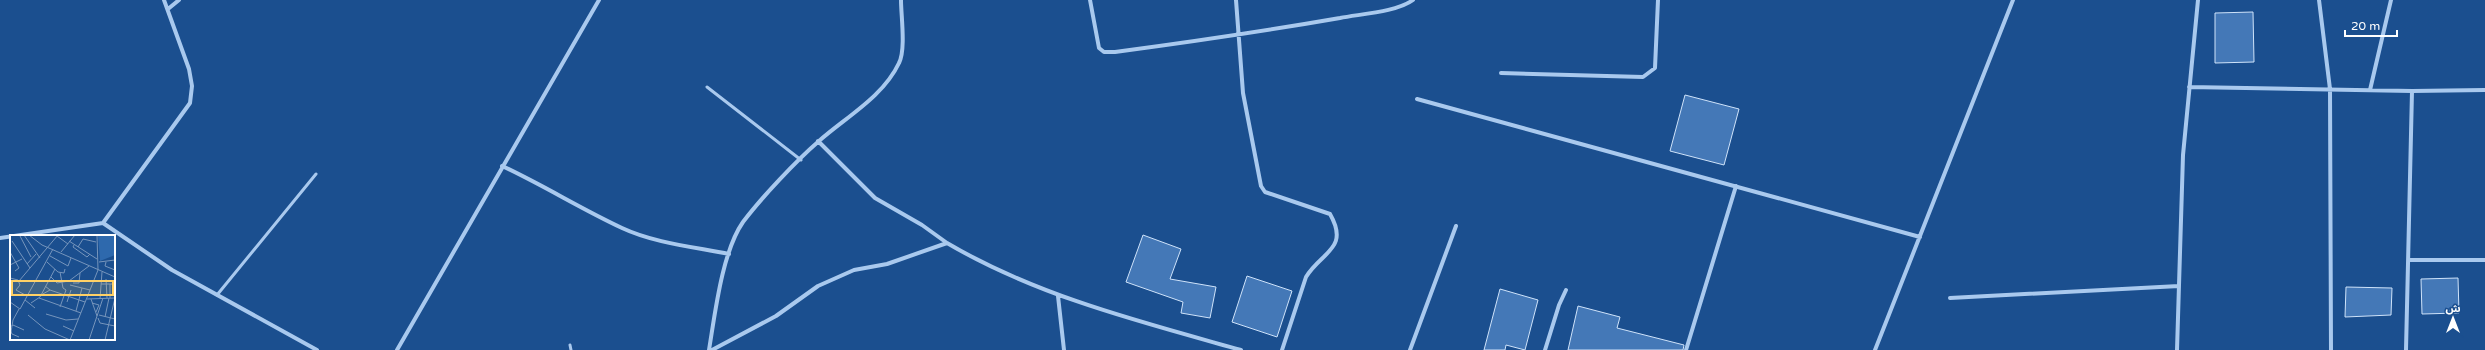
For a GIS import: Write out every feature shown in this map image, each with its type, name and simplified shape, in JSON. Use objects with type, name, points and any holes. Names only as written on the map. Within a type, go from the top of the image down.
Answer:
[{"type":"street","points":[[103,223],[190,103],[192,86],[189,69],[164,0]]},
{"type":"street","points":[[168,9],[179,0]]},
{"type":"street","points":[[397,350],[599,0]]},
{"type":"street","points":[[710,350],[717,301],[729,254],[743,223],[818,141],[878,92],[899,62],[902,48],[901,0]]},
{"type":"street","points":[[1090,0],[1097,41],[1104,52],[1239,35],[1384,10],[1408,4],[1413,0]]},
{"type":"street","points":[[1236,0],[1243,92],[1261,186],[1265,192],[1330,214],[1336,225],[1337,239],[1330,253],[1312,268],[1306,277],[1282,350]]},
{"type":"street","points":[[1501,73],[1643,77],[1655,68],[1658,0]]},
{"type":"street","points":[[1875,350],[2012,0]]},
{"type":"street","points":[[2177,350],[2182,155],[2198,0]]},
{"type":"street","points":[[2319,0],[2330,89],[2332,350]]},
{"type":"street","points":[[2370,90],[2391,0]]},
{"type":"street","points":[[2189,87],[2412,91],[2485,90]]},
{"type":"street","points":[[2406,350],[2410,260],[2412,91]]},
{"type":"street","points":[[1417,98],[1920,237]]},
{"type":"street","points":[[818,141],[875,198],[922,225],[947,243],[981,263],[1058,296],[1241,350]]},
{"type":"street","points":[[502,166],[539,183],[623,228],[671,242],[729,254]]},
{"type":"street","points":[[1686,350],[1736,186]]},
{"type":"street","points":[[21,235],[103,223],[172,270],[317,350]]},
{"type":"street","points":[[1410,350],[1456,226]]},
{"type":"street","points":[[0,238],[10,237]]},
{"type":"street","points":[[710,350],[776,316],[818,286],[854,270],[887,264],[947,243]]},
{"type":"street","points":[[2410,260],[2485,260]]},
{"type":"street","points":[[1950,298],[2179,286]]},
{"type":"street","points":[[1545,350],[1559,305],[1566,290]]},
{"type":"street","points":[[1058,296],[1064,350]]},
{"type":"lane","points":[[707,86],[801,160]]},
{"type":"lane","points":[[217,295],[316,174]]},
{"type":"lane","points":[[570,345],[571,350]]},
{"type":"building","points":[[2253,12],[2254,62],[2215,63],[2215,13]]},
{"type":"building","points":[[1685,95],[1739,109],[1724,165],[1670,151]]},
{"type":"building","points":[[1143,235],[1181,249],[1170,279],[1216,287],[1210,318],[1181,313],[1183,302],[1126,282]]},
{"type":"building","points":[[1247,276],[1292,291],[1277,337],[1232,322]]},
{"type":"building","points":[[2458,278],[2459,313],[2422,314],[2421,279]]},
{"type":"building","points":[[2346,287],[2392,288],[2391,315],[2345,317]]},
{"type":"building","points":[[1500,289],[1538,300],[1525,350],[1506,345],[1505,350],[1484,350]]},
{"type":"building","points":[[1578,306],[1620,317],[1617,328],[1684,345],[1683,350],[1568,350]]}]
